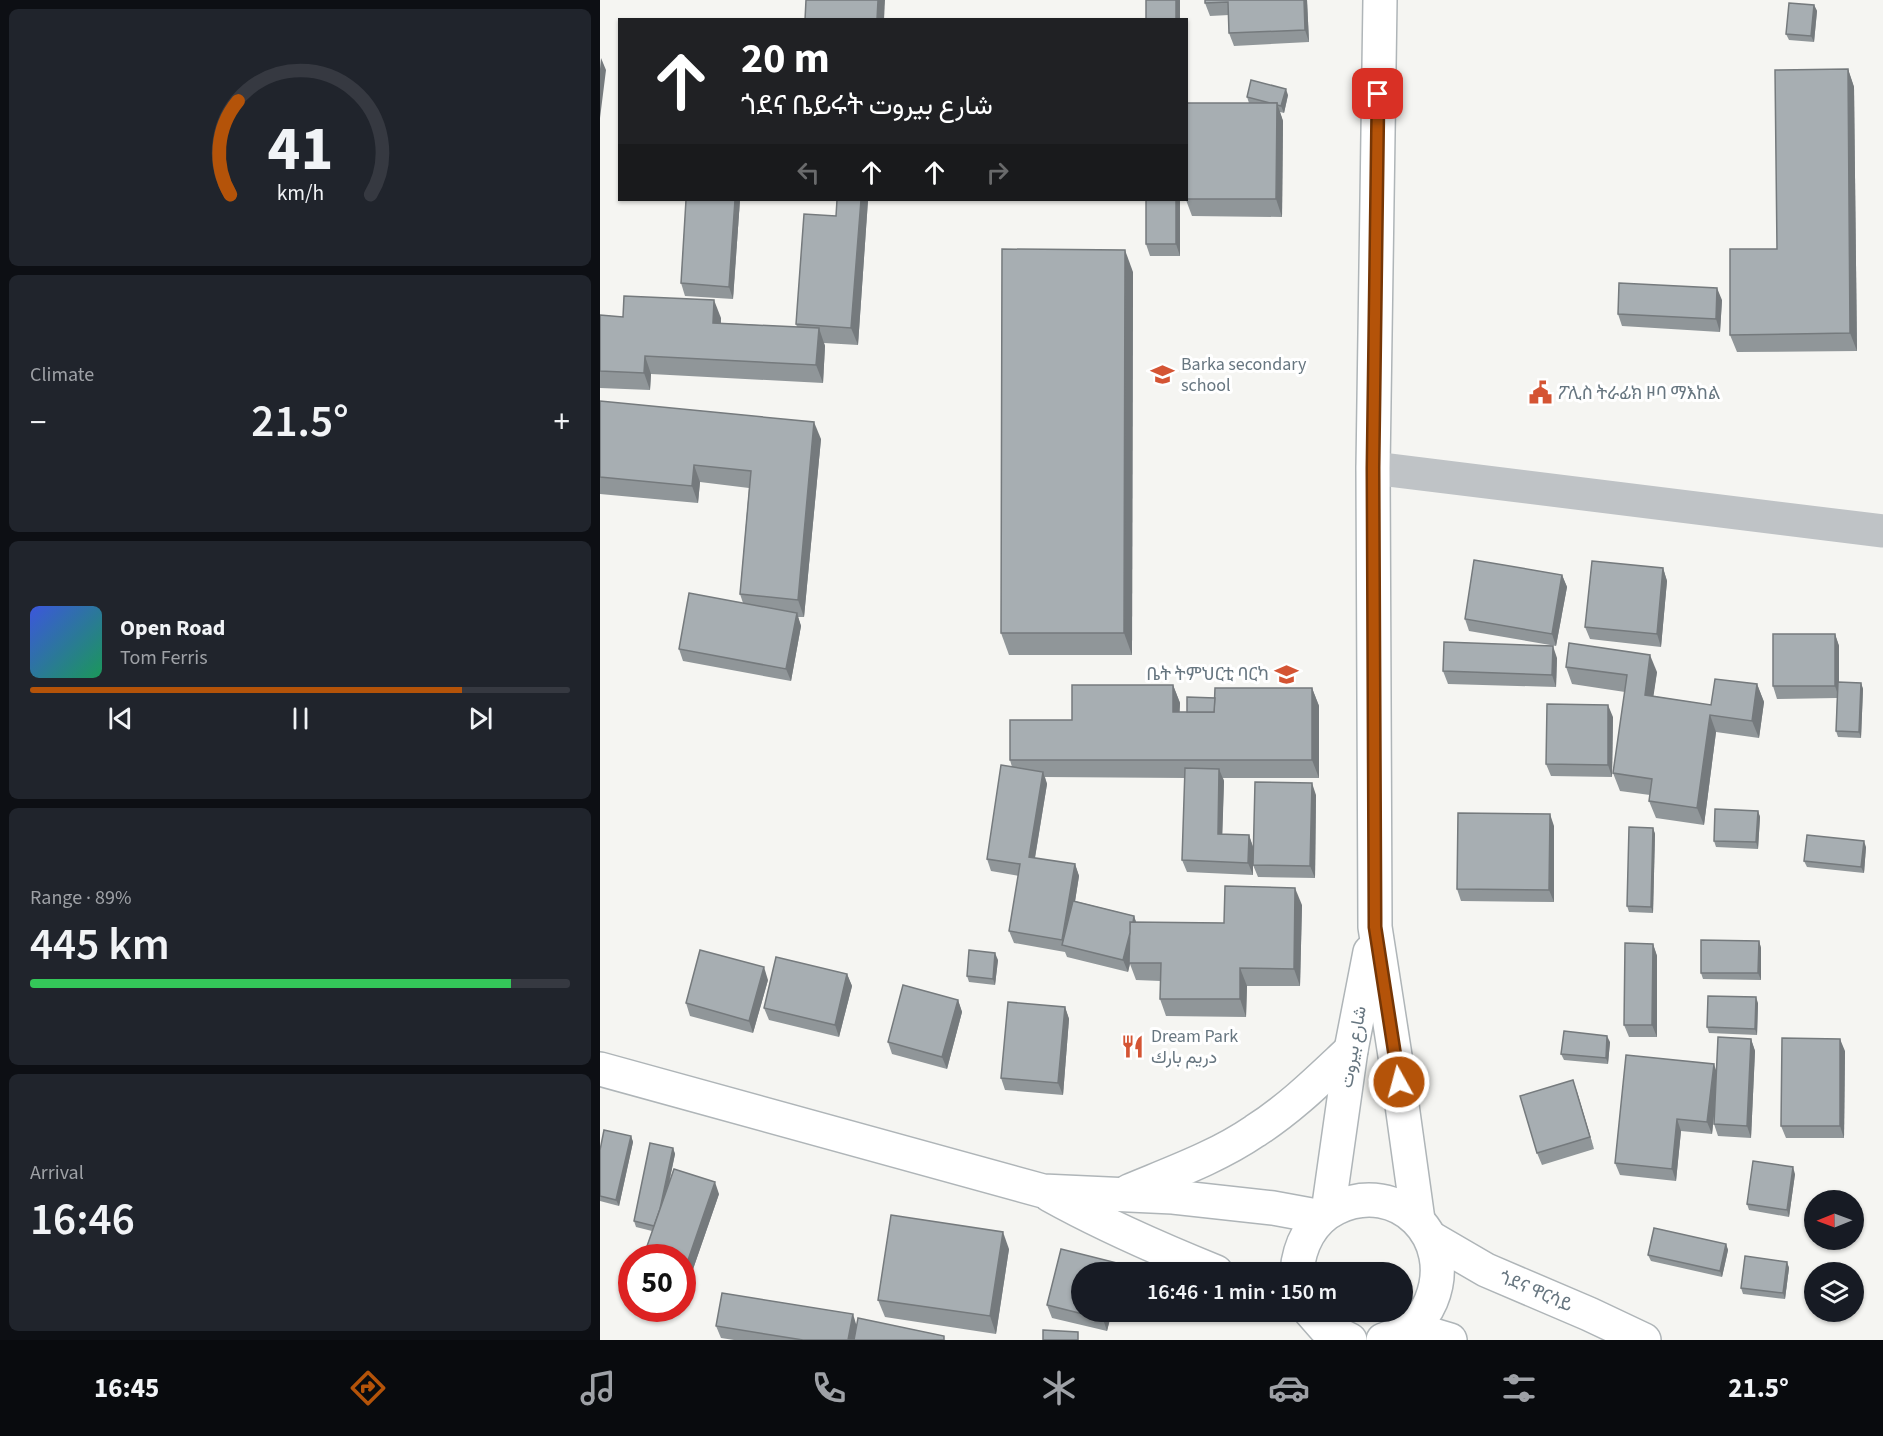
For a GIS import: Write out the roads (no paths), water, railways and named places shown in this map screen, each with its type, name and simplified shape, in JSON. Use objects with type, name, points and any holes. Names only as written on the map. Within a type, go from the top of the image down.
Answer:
[{"type":"main road","points":[[1375,927],[1373,468],[1380,0]]},
{"type":"main road","name":"شارع بيروت","points":[[1325,1214],[1351,1050],[1375,927]]},
{"type":"main road","name":"شارع بيروت","points":[[1375,927],[1424,1229],[1438,1262],[1437,1287],[1427,1310],[1402,1334]]},
{"type":"main road","points":[[1122,1194],[1213,1155],[1255,1132],[1302,1097],[1351,1050]]},
{"type":"main road","points":[[600,1069],[1043,1191],[1173,1197],[1325,1214]]},
{"type":"main road","points":[[1043,1191],[1092,1218],[1192,1262]]},
{"type":"main road","name":"ጎደና ዋርሳይ","points":[[1325,1214],[1346,1203],[1365,1200],[1385,1202],[1403,1209],[1424,1229],[1486,1270],[1644,1340]]},
{"type":"main road","points":[[1299,1262],[1300,1250],[1309,1232],[1325,1214]]},
{"type":"main road","points":[[1402,1334],[1450,1340]]},
{"type":"street","points":[[1373,468],[1883,531]]},
{"type":"place","name":"Barka secondary school","points":[[1163,374]]},
{"type":"place","name":"ፖሊስ ትራፊክ ዞባ ማእከል","points":[[1540,393]]},
{"type":"place","name":"ቤት ትምህርቲ ባርካ","points":[[1287,674]]},
{"type":"place","name":"Dream Park دريم بارك","points":[[1133,1046]]}]
